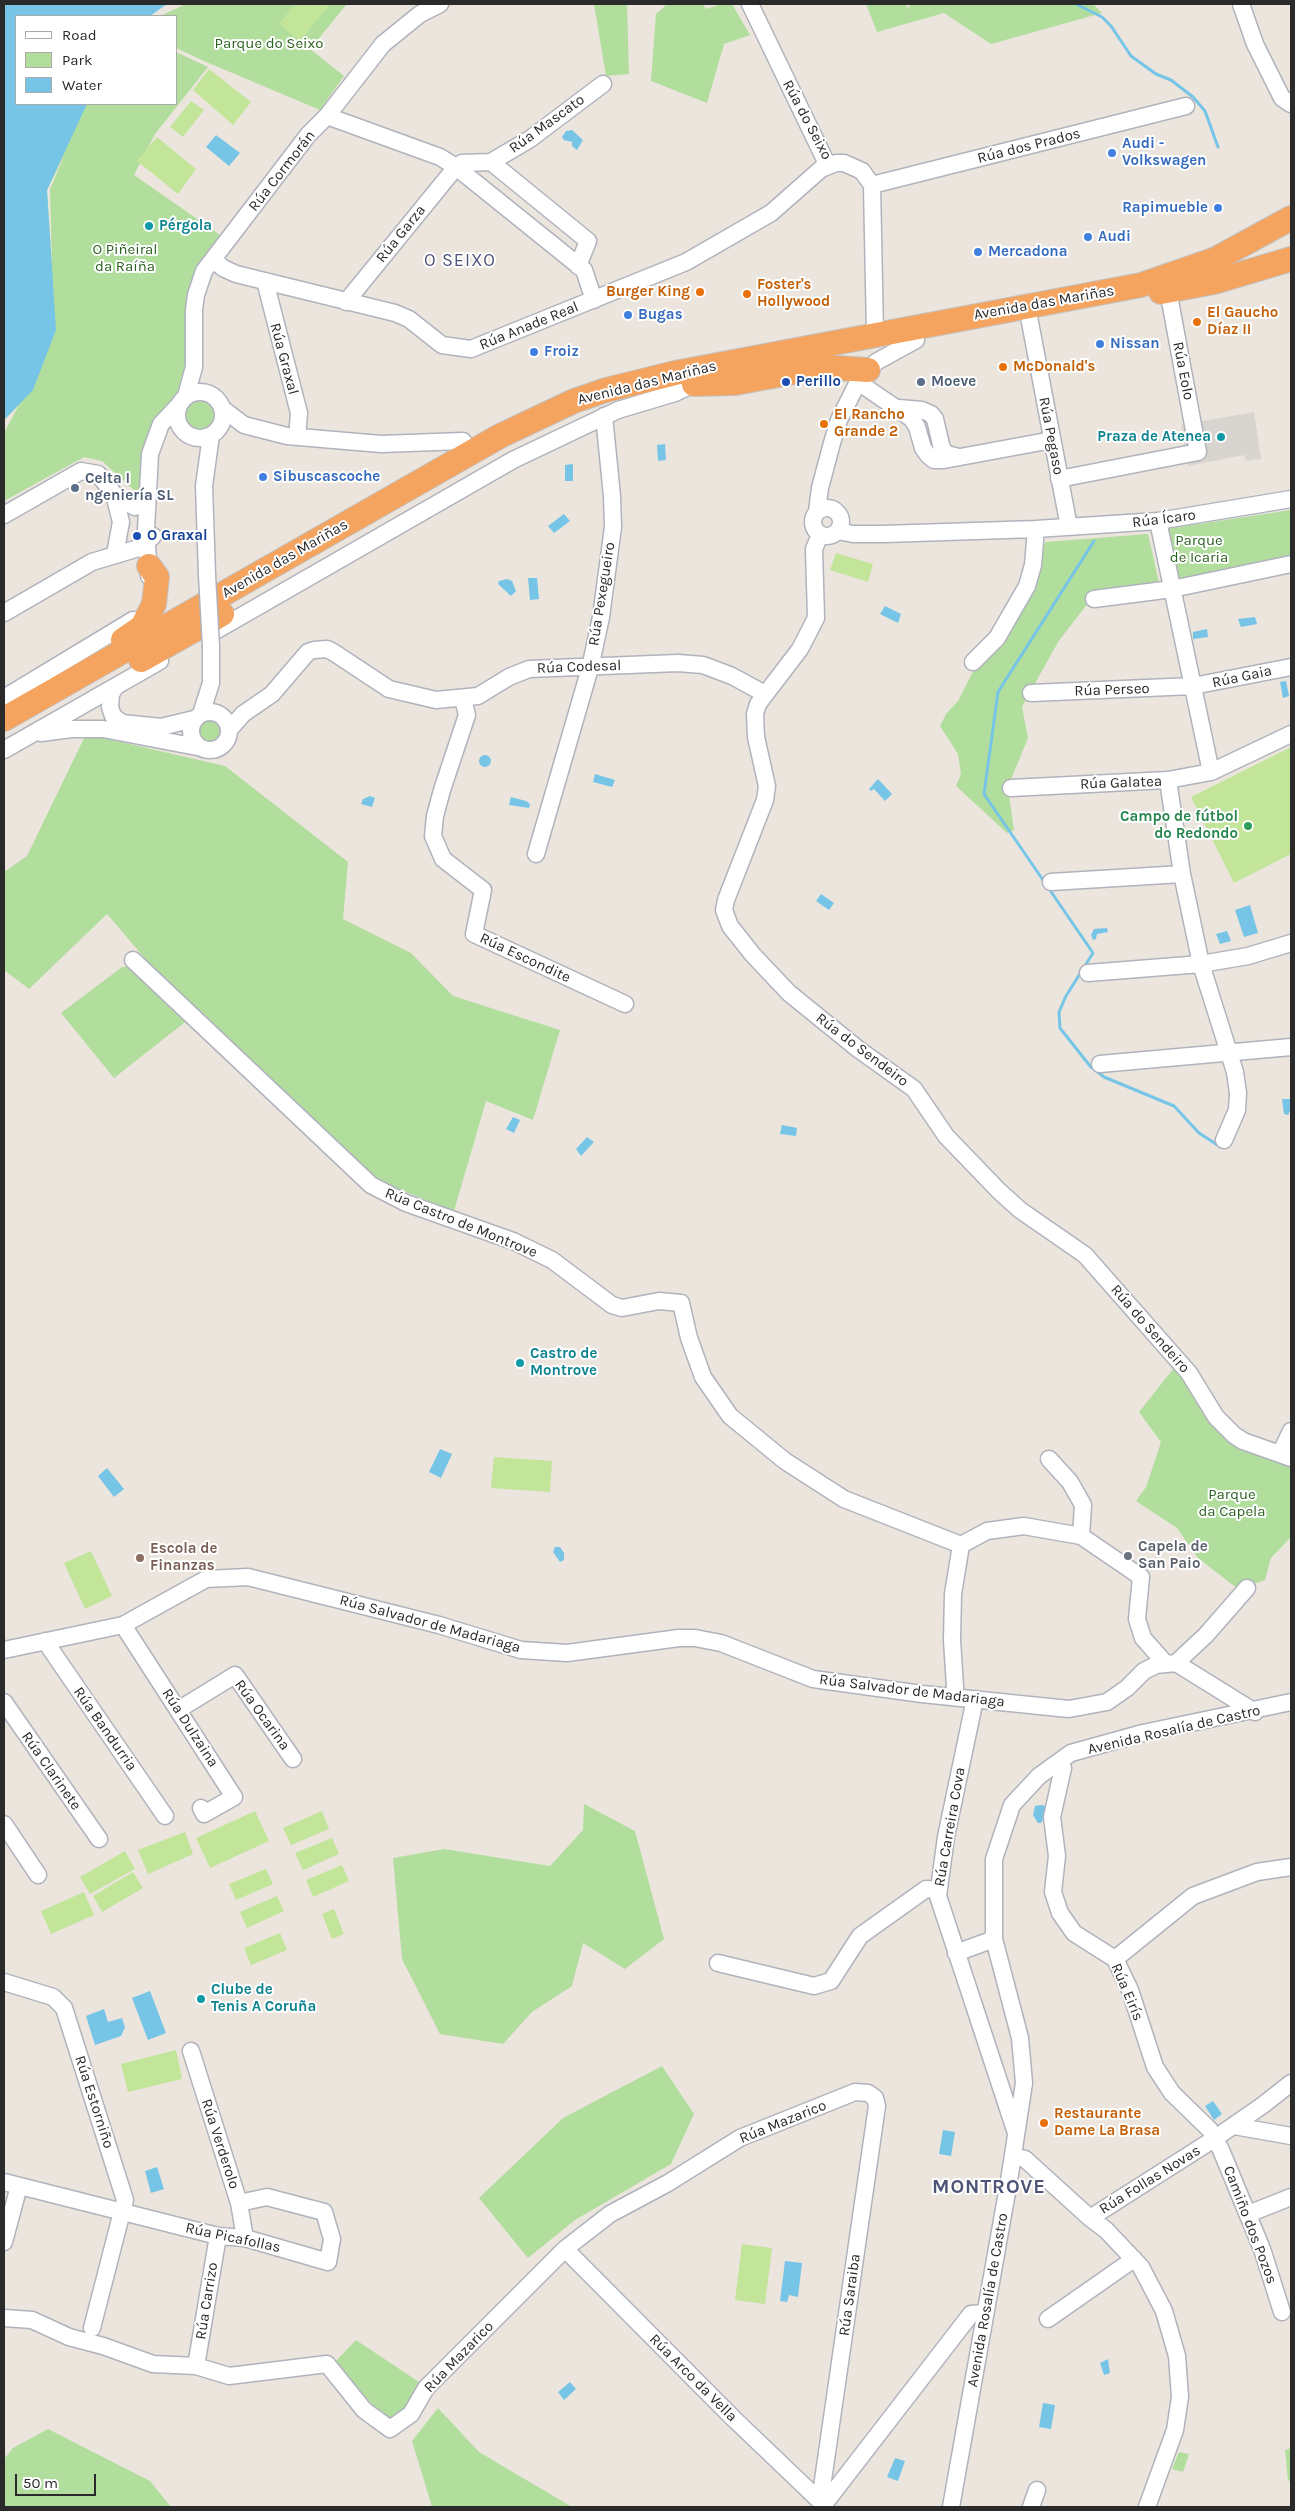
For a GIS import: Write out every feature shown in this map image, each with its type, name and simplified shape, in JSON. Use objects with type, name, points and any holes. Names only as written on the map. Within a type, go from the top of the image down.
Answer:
[{"type":"highway","name":"Avenida das Mariñas","points":[[4,718],[500,436],[556,408],[606,390],[675,373],[1141,285],[1216,259],[1291,218]]},
{"type":"highway","points":[[1216,259],[1254,245],[1291,226]]},
{"type":"highway","points":[[1264,267],[1291,252]]},
{"type":"highway","name":"Avenida das Mariñas","points":[[7,744],[188,634],[533,436],[601,406],[694,384],[1214,282],[1291,259]]},
{"type":"highway","points":[[694,384],[735,383],[822,367],[855,374]]},
{"type":"highway","points":[[463,441],[482,436],[532,410],[563,398],[584,392],[606,390]]},
{"type":"highway","points":[[4,718],[27,698],[128,638],[142,627],[149,617],[157,595],[156,577],[147,555]]},
{"type":"street","points":[[327,116],[383,44],[420,14],[440,4]]},
{"type":"street","name":"Rúa do Seixo","points":[[750,4],[828,166],[844,163],[856,166],[868,176],[872,185]]},
{"type":"street","points":[[1241,4],[1255,44],[1282,98],[1291,104]]},
{"type":"street","name":"Rúa Mascato","points":[[491,162],[530,139],[603,84]]},
{"type":"street","name":"Rúa dos Prados","points":[[872,185],[1186,106]]},
{"type":"street","name":"Rúa Cormorán","points":[[182,401],[191,383],[196,353],[194,310],[200,282],[213,259],[308,135],[327,116],[440,157],[456,167],[584,270],[594,300]]},
{"type":"street","points":[[456,167],[462,163],[491,162],[588,241],[578,266]]},
{"type":"street","name":"Rúa Anade Real","points":[[213,259],[229,271],[346,302],[395,312],[409,319],[442,345],[471,349],[658,275],[712,248],[771,212],[812,176],[828,166]]},
{"type":"street","name":"Rúa Garza","points":[[346,302],[456,167]]},
{"type":"street","points":[[872,185],[875,334]]},
{"type":"street","name":"Rúa Graxal","points":[[265,281],[299,413],[297,437]]},
{"type":"street","name":"Rúa Eolo","points":[[1059,478],[1198,452],[1168,290]]},
{"type":"street","name":"Rúa Pegaso","points":[[1029,317],[1068,527]]},
{"type":"street","points":[[916,340],[855,374],[899,408],[917,427],[923,448],[928,456],[934,460],[944,460],[1052,440]]},
{"type":"street","name":"Rúa Cormorán","points":[[196,353],[200,367],[219,402]]},
{"type":"street","name":"Rúa do Sendeiro","points":[[824,510],[820,488],[839,420],[855,374]]},
{"type":"street","points":[[7,744],[116,686],[513,460],[604,416],[636,404],[675,394],[694,384]]},
{"type":"street","points":[[4,698],[130,623],[139,614],[149,593],[147,555],[148,503],[153,447],[161,424],[182,401],[203,391],[219,402],[236,420],[255,429],[297,437],[381,444],[463,441]]},
{"type":"street","points":[[182,401],[177,419],[187,433],[204,486]]},
{"type":"street","points":[[7,744],[40,733],[87,728],[198,746],[208,751],[219,749],[227,741],[212,673],[204,486],[214,433],[223,420],[219,402]]},
{"type":"street","name":"Rúa Pexegueiro","points":[[536,854],[590,668],[601,617],[613,527],[612,496],[604,416]]},
{"type":"street","points":[[153,447],[165,434],[187,433],[202,438],[214,433],[255,429]]},
{"type":"street","points":[[4,515],[82,470],[98,474],[114,494],[135,507],[148,503]]},
{"type":"street","points":[[147,555],[157,526],[150,470]]},
{"type":"street","points":[[114,494],[122,522],[115,554]]},
{"type":"street","name":"Rúa Ícaro","points":[[838,531],[853,534],[875,534],[1036,529],[1158,522],[1291,499]]},
{"type":"street","name":"Rúa do Sendeiro","points":[[824,510],[840,518],[838,531]]},
{"type":"street","name":"Rúa do Sendeiro","points":[[824,510],[812,524],[820,535],[814,549],[816,618],[800,649],[758,704],[755,726],[766,775],[765,800],[726,900],[724,910],[730,926],[753,956],[789,993],[858,1049],[914,1089],[946,1136],[999,1191],[1020,1210],[1085,1256],[1189,1373],[1216,1417],[1234,1435],[1243,1441],[1286,1456]]},
{"type":"street","points":[[1158,522],[1211,772]]},
{"type":"street","points":[[973,662],[997,638],[1027,586],[1033,565],[1036,529]]},
{"type":"street","points":[[820,535],[832,536],[838,531]]},
{"type":"street","points":[[4,613],[92,562],[115,554],[127,556],[147,555]]},
{"type":"street","points":[[1094,599],[1172,589],[1291,564]]},
{"type":"street","name":"Rúa Codesal","points":[[223,718],[251,708],[277,689],[308,652],[322,649],[333,652],[389,689],[436,700],[463,699],[478,696],[520,671],[678,663],[703,665],[732,676],[765,694]]},
{"type":"street","name":"Rúa Gaia","points":[[1193,686],[1291,667]]},
{"type":"street","points":[[198,746],[190,731],[208,696],[212,673]]},
{"type":"street","points":[[116,686],[111,694],[110,707],[113,716],[122,724],[161,727],[197,717],[223,718]]},
{"type":"street","name":"Rúa Perseo","points":[[1031,693],[1193,686]]},
{"type":"street","name":"Rúa Escondite","points":[[463,699],[467,715],[442,790],[435,816],[433,836],[443,859],[483,890],[474,934],[625,1004]]},
{"type":"street","points":[[1168,780],[1211,772],[1291,734]]},
{"type":"street","name":"Rúa Galatea","points":[[1011,788],[1168,780],[1182,874],[1202,964],[1230,1052],[1238,1093],[1237,1110],[1224,1140]]},
{"type":"street","points":[[1051,882],[1182,874]]},
{"type":"street","points":[[1088,973],[1202,964],[1248,956],[1291,943]]},
{"type":"street","name":"Rúa Castro de Montrove","points":[[133,960],[371,1185],[406,1203],[513,1241],[552,1260],[612,1305],[622,1308],[659,1301],[681,1303],[688,1338],[703,1377],[730,1416],[785,1461],[844,1499],[961,1545]]},
{"type":"street","points":[[1100,1064],[1291,1047]]},
{"type":"street","points":[[1286,1456],[1291,1431]]},
{"type":"street","points":[[1049,1459],[1070,1482],[1083,1505],[1081,1536]]},
{"type":"street","points":[[953,1697],[955,1686],[952,1594],[961,1545],[987,1531],[1024,1526],[1081,1536],[1141,1577],[1138,1619],[1143,1638],[1170,1663],[1255,1712]]},
{"type":"street","name":"Rúa Salvador de Madariaga","points":[[4,1650],[123,1625],[206,1579],[248,1577],[432,1623],[522,1650],[567,1653],[679,1638],[695,1638],[721,1643],[813,1680],[1069,1709],[1107,1702],[1127,1688],[1144,1671],[1170,1663],[1206,1635],[1247,1588]]},
{"type":"street","name":"Rúa Dulzaina","points":[[123,1625],[234,1797],[204,1814],[201,1808]]},
{"type":"street","name":"Rúa Bandurria","points":[[45,1642],[166,1816]]},
{"type":"street","name":"Rúa Ocarina","points":[[178,1710],[235,1675],[293,1759]]},
{"type":"street","name":"Rúa Carreira Cova","points":[[975,1699],[946,1837],[938,1896],[1017,2136]]},
{"type":"street","name":"Rúa Clarinete","points":[[4,1702],[99,1839]]},
{"type":"street","name":"Avenida Rosalía de Castro","points":[[951,2507],[1014,2156],[1024,2083],[1020,2038],[994,1939],[994,1859],[1012,1805],[1039,1776],[1071,1753],[1143,1733],[1255,1712],[1291,1702]]},
{"type":"street","name":"Rúa Eirís","points":[[1060,1761],[1063,1768],[1052,1818],[1057,1856],[1053,1892],[1060,1913],[1074,1933],[1115,1959],[1130,1990],[1155,2067],[1172,2094],[1210,2130],[1214,2139]]},
{"type":"street","points":[[4,1824],[38,1875]]},
{"type":"street","points":[[1115,1959],[1192,1896],[1257,1872],[1291,1867]]},
{"type":"street","points":[[718,1964],[814,1986],[831,1982],[860,1936],[926,1889],[938,1890]]},
{"type":"street","points":[[956,1953],[994,1939]]},
{"type":"street","name":"Rúa Estorniño","points":[[4,1982],[53,1997],[64,2008],[125,2200],[92,2328]]},
{"type":"street","name":"Rúa Verderolo","points":[[191,2051],[239,2203],[246,2238]]},
{"type":"street","name":"Rúa Follas Novas","points":[[1014,2156],[1025,2159],[1090,2218],[1234,2126],[1291,2083]]},
{"type":"street","name":"Rúa Mazarico","points":[[4,2318],[32,2320],[69,2337],[103,2346],[152,2364],[196,2366],[229,2376],[327,2364],[364,2410],[390,2429],[411,2414],[426,2388],[565,2249],[610,2214],[668,2183],[740,2138],[855,2092],[868,2093]]},
{"type":"street","name":"Rúa Saraiba","points":[[822,2504],[877,2106],[875,2098],[868,2093]]},
{"type":"street","points":[[1234,2126],[1291,2136]]},
{"type":"street","name":"Camiño dos Pozos","points":[[1214,2139],[1262,2248],[1282,2312]]},
{"type":"street","points":[[4,2242],[12,2184]]},
{"type":"street","name":"Rúa Picafollas","points":[[12,2184],[218,2236],[246,2238],[328,2262],[332,2239],[324,2212],[266,2197],[239,2203]]},
{"type":"street","points":[[1248,2214],[1291,2197]]},
{"type":"street","points":[[1090,2218],[1106,2230],[1142,2267],[1164,2311],[1177,2356],[1180,2397],[1175,2430],[1147,2507]]},
{"type":"street","name":"Rúa Carrizo","points":[[196,2366],[218,2236]]},
{"type":"street","name":"Rúa Arco da Vella","points":[[565,2249],[756,2441],[822,2504]]},
{"type":"street","points":[[1048,2319],[1134,2259]]},
{"type":"street","points":[[822,2504],[972,2314],[985,2313]]},
{"type":"street","points":[[1031,2507],[1037,2490]]},
{"type":"green space","name":"Parque do Seixo","points":[[186,4],[347,4],[310,49],[344,76],[320,110],[178,49],[178,15],[162,15]]},
{"type":"green space","points":[[295,4],[330,4],[300,41],[279,24]]},
{"type":"green space","points":[[594,4],[627,4],[629,74],[606,76]]},
{"type":"green space","points":[[667,4],[703,4],[706,9],[722,4],[732,4],[750,35],[724,44],[707,103],[651,81],[656,14]]},
{"type":"green space","points":[[866,4],[904,4],[910,9],[909,4],[1093,4],[1102,13],[991,44],[944,13],[877,32]]},
{"type":"green space","name":"O Piñeiral da Raíña","points":[[178,53],[208,67],[178,105]]},
{"type":"green space","points":[[209,69],[251,102],[233,125],[193,90]]},
{"type":"green space","points":[[191,101],[204,110],[183,137],[170,127]]},
{"type":"green space","name":"O Piñeiral da Raíña","points":[[23,105],[178,105],[155,134],[134,175],[223,237],[203,265],[187,371],[179,394],[148,434],[143,452],[143,491],[136,492],[102,461],[84,457],[4,501],[4,433],[19,405],[4,420],[4,141]],"holes":[[[66,152],[50,189],[52,265],[47,190]]]},
{"type":"green space","points":[[157,137],[196,169],[178,194],[137,161]]},
{"type":"green space","points":[[200,401],[210,405],[214,415],[210,425],[200,429],[190,425],[186,415],[190,405]]},
{"type":"green space","name":"Parque de Icaria","points":[[1291,510],[1291,556],[1179,580],[1166,529]]},
{"type":"green space","points":[[1148,534],[1160,587],[1098,590],[1058,642],[1022,707],[1028,738],[1012,777],[1009,795],[1014,830],[1007,833],[956,786],[961,774],[958,754],[940,726],[946,714],[958,701],[1046,542]]},
{"type":"green space","points":[[836,553],[873,564],[868,582],[830,570]]},
{"type":"green space","points":[[209,721],[219,728],[220,732],[213,742],[209,743],[199,736],[198,732],[205,722]]},
{"type":"green space","points":[[86,734],[225,766],[348,862],[343,919],[411,953],[453,996],[560,1030],[533,1120],[486,1101],[454,1211],[376,1180],[172,990],[107,914],[29,989],[4,970],[4,872],[27,856]]},
{"type":"green space","name":"Campo de fútbol do Redondo","points":[[1291,747],[1291,854],[1234,883],[1191,797]]},
{"type":"green space","points":[[137,966],[189,1019],[114,1078],[61,1013],[122,967]]},
{"type":"green space","name":"Parque da Capela","points":[[1177,1364],[1214,1421],[1291,1463],[1291,1537],[1271,1558],[1265,1580],[1238,1589],[1198,1558],[1177,1528],[1136,1501],[1146,1487],[1161,1442],[1139,1412]]},
{"type":"green space","points":[[494,1457],[552,1461],[550,1492],[491,1488]]},
{"type":"green space","points":[[91,1551],[112,1596],[85,1609],[64,1563]]},
{"type":"green space","points":[[584,1804],[635,1831],[664,1939],[625,1969],[583,1943],[572,1986],[532,2012],[503,2044],[440,2034],[402,1959],[393,1858],[444,1849],[550,1866],[583,1830]]},
{"type":"green space","points":[[255,1811],[269,1841],[210,1868],[196,1838]]},
{"type":"green space","points":[[322,1811],[329,1829],[291,1845],[283,1828]]},
{"type":"green space","points":[[185,1832],[193,1854],[148,1874],[138,1850]]},
{"type":"green space","points":[[332,1838],[339,1854],[303,1870],[295,1853]]},
{"type":"green space","points":[[125,1851],[135,1869],[90,1894],[80,1877]]},
{"type":"green space","points":[[342,1865],[349,1881],[313,1897],[306,1880]]},
{"type":"green space","points":[[266,1869],[273,1884],[236,1900],[229,1884]]},
{"type":"green space","points":[[133,1872],[143,1888],[102,1912],[93,1896]]},
{"type":"green space","points":[[84,1892],[94,1915],[51,1934],[41,1911]]},
{"type":"green space","points":[[277,1896],[284,1911],[247,1928],[240,1912]]},
{"type":"green space","points":[[334,1909],[344,1934],[332,1939],[322,1914]]},
{"type":"green space","points":[[280,1933],[287,1950],[251,1965],[244,1948]]},
{"type":"green space","points":[[176,2050],[182,2079],[128,2092],[121,2064]]},
{"type":"green space","points":[[662,2066],[694,2114],[671,2164],[575,2220],[528,2258],[479,2198],[563,2118]]},
{"type":"green space","points":[[742,2244],[772,2248],[765,2304],[735,2300]]},
{"type":"green space","points":[[356,2340],[419,2382],[410,2406],[389,2422],[334,2363]]},
{"type":"green space","points":[[438,2408],[479,2452],[572,2507],[432,2507],[412,2441]]},
{"type":"green space","points":[[48,2429],[150,2481],[171,2507],[4,2507],[4,2459],[13,2448]]},
{"type":"green space","points":[[1291,2448],[1291,2482],[1288,2480],[1285,2450]]},
{"type":"green space","points":[[1179,2452],[1189,2454],[1183,2472],[1172,2469]]},
{"type":"shaded area","name":"Praza de Atenea","points":[[1254,412],[1261,459],[1246,461],[1244,455],[1188,466],[1181,425]]},
{"type":"water","points":[[4,4],[167,4],[151,15],[15,15],[15,105],[87,105],[47,190],[56,330],[33,390],[4,420]]},
{"type":"water","points":[[572,130],[583,140],[577,150],[572,146],[572,142],[564,140],[562,137],[566,131]]},
{"type":"water","points":[[216,135],[240,153],[229,166],[206,147]]},
{"type":"water","points":[[665,444],[666,460],[658,461],[657,445]]},
{"type":"water","points":[[573,464],[573,481],[565,481],[565,465]]},
{"type":"water","points":[[564,514],[570,521],[554,533],[548,526]]},
{"type":"water","points":[[528,578],[537,578],[539,599],[530,600]]},
{"type":"water","points":[[507,579],[512,581],[516,591],[511,596],[498,584],[499,581]]},
{"type":"water","points":[[885,606],[901,614],[898,623],[880,614]]},
{"type":"water","points":[[1255,617],[1257,624],[1241,627],[1238,619]]},
{"type":"water","points":[[1207,629],[1208,637],[1193,639],[1193,632]]},
{"type":"water","points":[[1286,681],[1289,696],[1283,698],[1280,682]]},
{"type":"water","points":[[487,755],[490,756],[490,766],[483,767],[480,766],[479,759],[480,756]]},
{"type":"water","points":[[595,774],[615,780],[612,787],[593,782]]},
{"type":"water","points":[[878,779],[892,794],[885,801],[874,789],[871,791],[869,789]]},
{"type":"water","points":[[370,796],[375,798],[372,807],[361,804],[363,799]]},
{"type":"water","points":[[511,797],[526,801],[530,804],[529,808],[509,805]]},
{"type":"water","points":[[821,894],[834,903],[829,910],[816,901]]},
{"type":"water","points":[[1250,905],[1258,933],[1244,937],[1235,910]]},
{"type":"water","points":[[1107,928],[1108,932],[1097,934],[1096,939],[1093,940],[1091,935],[1094,929]]},
{"type":"water","points":[[1227,931],[1231,941],[1220,944],[1216,934]]},
{"type":"water","points":[[1282,1099],[1291,1099],[1291,1109],[1288,1115],[1284,1114]]},
{"type":"water","points":[[513,1117],[520,1120],[514,1133],[506,1129]]},
{"type":"water","points":[[782,1125],[797,1128],[796,1136],[780,1134]]},
{"type":"water","points":[[587,1137],[594,1142],[581,1156],[576,1149]]},
{"type":"water","points":[[440,1449],[452,1454],[441,1478],[429,1472]]},
{"type":"water","points":[[107,1468],[124,1489],[114,1497],[98,1476]]},
{"type":"water","points":[[555,1547],[560,1547],[564,1553],[564,1560],[560,1562],[553,1552]]},
{"type":"water","points":[[1035,1806],[1047,1806],[1047,1813],[1041,1823],[1038,1823],[1033,1815]]},
{"type":"water","points":[[150,1991],[166,2033],[148,2040],[132,1998]]},
{"type":"water","points":[[104,2009],[108,2022],[122,2018],[125,2027],[121,2036],[95,2045],[86,2016]]},
{"type":"water","points":[[1213,2101],[1222,2114],[1214,2120],[1205,2106]]},
{"type":"water","points":[[943,2130],[955,2132],[951,2156],[939,2154]]},
{"type":"water","points":[[157,2167],[164,2189],[151,2193],[145,2171]]},
{"type":"water","points":[[785,2261],[802,2263],[798,2297],[789,2295],[787,2302],[780,2301]]},
{"type":"water","points":[[1108,2359],[1110,2373],[1104,2375],[1100,2363]]},
{"type":"water","points":[[570,2382],[576,2389],[564,2400],[558,2392]]},
{"type":"water","points":[[1043,2403],[1055,2405],[1051,2429],[1039,2427]]},
{"type":"water","points":[[895,2458],[905,2461],[898,2481],[887,2477]]},
{"type":"waterway","points":[[1076,4],[1102,17],[1111,26],[1131,56],[1156,74],[1171,80],[1193,97],[1205,111],[1218,147]]},
{"type":"waterway","points":[[1094,541],[998,692],[984,794],[1093,953],[1066,996],[1059,1012],[1060,1028],[1090,1066],[1104,1077],[1174,1106],[1199,1133],[1219,1146]]},
{"type":"place","name":"Audi - Volkswagen","points":[[1112,153]]},
{"type":"place","name":"Rapimueble","points":[[1218,208]]},
{"type":"place","name":"Pérgola","points":[[149,226]]},
{"type":"place","name":"Audi","points":[[1088,237]]},
{"type":"place","name":"Mercadona","points":[[978,252]]},
{"type":"place","name":"Burger King","points":[[700,292]]},
{"type":"place","name":"Foster's Hollywood","points":[[747,294]]},
{"type":"place","name":"Bugas","points":[[628,315]]},
{"type":"place","name":"El Gaucho Díaz II","points":[[1197,322]]},
{"type":"place","name":"Nissan","points":[[1100,344]]},
{"type":"place","name":"Froiz","points":[[534,352]]},
{"type":"place","name":"McDonald's","points":[[1003,367]]},
{"type":"place","name":"Perillo","points":[[786,382]]},
{"type":"place","name":"Moeve","points":[[921,382]]},
{"type":"place","name":"El Rancho Grande 2","points":[[824,424]]},
{"type":"place","name":"Praza de Atenea","points":[[1221,437]]},
{"type":"place","name":"Sibuscascoche","points":[[263,477]]},
{"type":"place","name":"Celta I ngeniería SL","points":[[75,488]]},
{"type":"place","name":"O Graxal","points":[[137,536]]},
{"type":"place","name":"Campo de fútbol do Redondo","points":[[1248,826]]},
{"type":"place","name":"Castro de Montrove","points":[[520,1363]]},
{"type":"place","name":"Capela de San Paio","points":[[1128,1556]]},
{"type":"place","name":"Escola de Finanzas","points":[[140,1558]]},
{"type":"place","name":"Clube de Tenis A Coruña","points":[[201,1999]]},
{"type":"place","name":"Restaurante Dame La Brasa","points":[[1044,2123]]},
{"type":"district","name":"O SEIXO","points":[[460,261]]},
{"type":"district","name":"MONTROVE","points":[[989,2187]]}]
